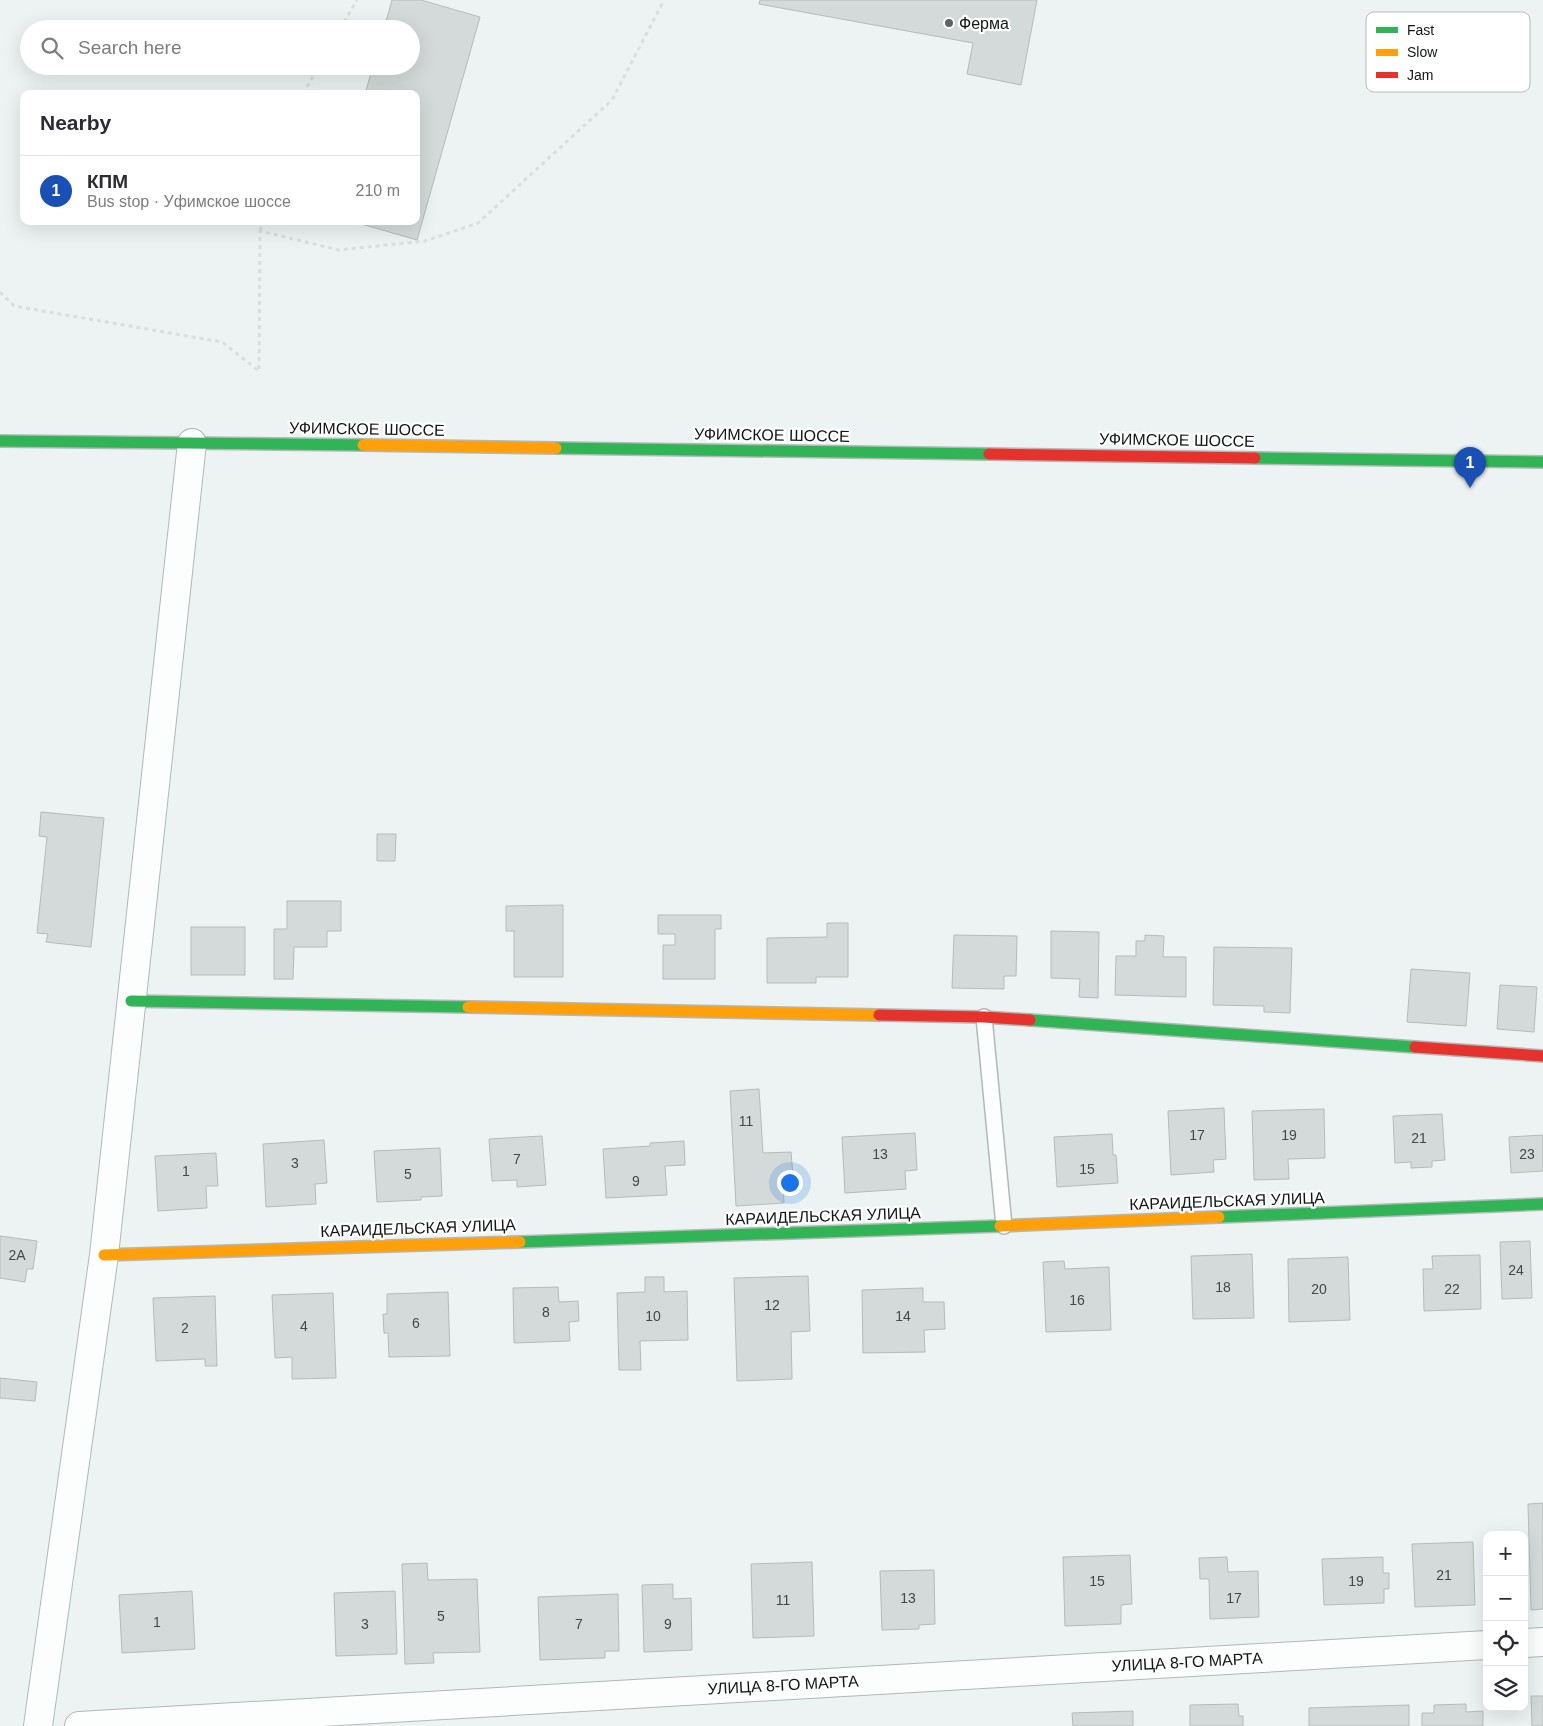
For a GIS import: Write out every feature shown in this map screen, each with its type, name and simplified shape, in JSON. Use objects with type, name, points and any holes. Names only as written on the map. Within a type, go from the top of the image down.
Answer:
[{"type":"street","name":"УФИМСКОЕ ШОССЕ","points":[[0,442],[192,442],[1543,462]]},
{"type":"street","points":[[38,1726],[104,1255],[192,442]]},
{"type":"street","points":[[132,1001],[984,1018],[1543,1056]]},
{"type":"street","name":"КАРАИДЕЛЬСКАЯ УЛИЦА","points":[[104,1255],[1004,1226],[1543,1204]]},
{"type":"street","points":[[1528,1643],[1543,1642]]},
{"type":"street","name":"УЛИЦА 8-ГО МАРТА","points":[[79,1726],[1483,1645]]},
{"type":"lane","points":[[984,1018],[1004,1226]]},
{"type":"path","points":[[345,20],[357,0]]},
{"type":"path","points":[[260,231],[339,250],[424,241],[478,223],[612,100],[664,0]]},
{"type":"path","points":[[305,90],[314,75]]},
{"type":"path","points":[[0,292],[14,306],[222,342],[259,371],[260,231],[262,225]]},
{"type":"building","points":[[392,0],[421,0],[480,17],[417,240],[365,225],[420,225],[420,90],[366,90],[370,75],[420,75],[420,20],[386,20]]},
{"type":"building","name":"Ферма","points":[[760,0],[1037,0],[1021,85],[967,74],[973,43],[759,4]]},
{"type":"building","points":[[41,812],[104,818],[91,947],[46,942],[48,934],[37,933],[47,837],[39,836]]},
{"type":"building","points":[[377,834],[396,834],[395,861],[377,861]]},
{"type":"building","points":[[287,901],[341,901],[341,931],[327,931],[327,947],[294,947],[293,979],[274,979],[274,929],[287,929]]},
{"type":"building","points":[[563,905],[563,977],[514,977],[514,931],[506,931],[506,906]]},
{"type":"building","points":[[658,915],[721,915],[721,929],[715,929],[715,979],[663,979],[663,945],[675,945],[675,934],[658,934]]},
{"type":"building","points":[[827,923],[848,923],[848,977],[816,977],[816,983],[767,983],[767,938],[827,937]]},
{"type":"building","points":[[191,927],[245,927],[245,975],[191,975]]},
{"type":"building","points":[[1051,931],[1099,932],[1098,998],[1079,997],[1080,979],[1051,978]]},
{"type":"building","points":[[954,935],[1017,936],[1016,976],[1004,976],[1004,989],[952,988]]},
{"type":"building","points":[[1145,935],[1164,936],[1163,957],[1186,957],[1186,997],[1115,995],[1116,956],[1136,956],[1136,941],[1145,941]]},
{"type":"building","points":[[1214,947],[1292,948],[1290,1013],[1264,1012],[1264,1006],[1213,1005]]},
{"type":"building","points":[[1411,969],[1470,973],[1466,1026],[1407,1022]]},
{"type":"building","points":[[1500,985],[1537,987],[1534,1032],[1497,1029]]},
{"type":"building","points":[[759,1089],[763,1153],[791,1152],[794,1187],[783,1187],[784,1203],[736,1206],[730,1091]]},
{"type":"building","points":[[1224,1108],[1226,1159],[1213,1160],[1214,1172],[1171,1175],[1168,1111]]},
{"type":"building","points":[[1324,1109],[1325,1158],[1288,1159],[1289,1179],[1254,1180],[1252,1111]]},
{"type":"building","points":[[1442,1114],[1445,1160],[1432,1161],[1432,1167],[1411,1168],[1411,1162],[1395,1163],[1393,1116]]},
{"type":"building","points":[[915,1133],[917,1170],[905,1171],[906,1189],[845,1193],[842,1137]]},
{"type":"building","points":[[1112,1134],[1113,1155],[1116,1155],[1118,1183],[1057,1187],[1054,1137]]},
{"type":"building","points":[[1543,1135],[1543,1171],[1511,1173],[1509,1137]]},
{"type":"building","points":[[542,1136],[546,1185],[517,1187],[517,1180],[492,1181],[489,1139]]},
{"type":"building","points":[[324,1140],[327,1183],[315,1184],[316,1204],[266,1207],[263,1144]]},
{"type":"building","points":[[684,1141],[685,1165],[665,1166],[667,1195],[606,1198],[603,1149],[650,1146],[650,1143]]},
{"type":"building","points":[[440,1148],[442,1196],[421,1197],[421,1200],[377,1202],[374,1151]]},
{"type":"building","points":[[216,1153],[218,1186],[206,1186],[207,1208],[158,1211],[155,1156]]},
{"type":"building","points":[[0,1236],[37,1241],[33,1269],[27,1269],[25,1282],[0,1278]]},
{"type":"building","points":[[1530,1241],[1532,1298],[1502,1299],[1500,1242]]},
{"type":"building","points":[[1252,1254],[1254,1318],[1193,1319],[1191,1256]]},
{"type":"building","points":[[1480,1255],[1481,1309],[1424,1311],[1423,1269],[1433,1269],[1432,1256]]},
{"type":"building","points":[[1348,1257],[1350,1320],[1289,1322],[1288,1259]]},
{"type":"building","points":[[1064,1261],[1065,1269],[1109,1267],[1111,1330],[1046,1332],[1043,1262]]},
{"type":"building","points":[[808,1276],[810,1331],[791,1332],[792,1379],[737,1381],[734,1278]]},
{"type":"building","points":[[645,1277],[664,1277],[664,1292],[687,1291],[688,1340],[640,1341],[641,1370],[619,1370],[617,1293],[645,1292]]},
{"type":"building","points":[[558,1287],[559,1302],[578,1301],[579,1321],[569,1322],[570,1341],[514,1343],[513,1288]]},
{"type":"building","points":[[923,1288],[923,1302],[944,1302],[945,1329],[924,1330],[925,1352],[863,1353],[862,1290]]},
{"type":"building","points":[[448,1292],[450,1356],[389,1357],[388,1333],[384,1333],[383,1314],[387,1314],[387,1294]]},
{"type":"building","points":[[333,1293],[336,1378],[292,1379],[292,1357],[275,1358],[272,1295]]},
{"type":"building","points":[[215,1296],[217,1366],[205,1366],[205,1359],[156,1361],[153,1298]]},
{"type":"building","points":[[0,1378],[37,1382],[35,1401],[0,1398]]},
{"type":"building","points":[[1543,1503],[1543,1609],[1531,1610],[1528,1504]]},
{"type":"building","points":[[1473,1542],[1475,1605],[1415,1607],[1412,1544]]},
{"type":"building","points":[[1130,1555],[1132,1604],[1121,1605],[1121,1624],[1065,1626],[1063,1557]]},
{"type":"building","points":[[1227,1557],[1228,1572],[1258,1571],[1259,1617],[1210,1619],[1209,1579],[1200,1579],[1199,1558]]},
{"type":"building","points":[[1383,1557],[1383,1573],[1389,1573],[1389,1589],[1384,1589],[1384,1603],[1324,1605],[1322,1559]]},
{"type":"building","points":[[812,1562],[814,1636],[753,1638],[751,1564]]},
{"type":"building","points":[[427,1563],[428,1580],[477,1579],[480,1652],[433,1653],[434,1663],[405,1664],[402,1564]]},
{"type":"building","points":[[934,1570],[935,1624],[919,1625],[919,1629],[882,1630],[880,1571]]},
{"type":"building","points":[[673,1584],[673,1599],[691,1598],[692,1650],[644,1652],[642,1585]]},
{"type":"building","points":[[192,1591],[195,1649],[122,1653],[119,1595]]},
{"type":"building","points":[[395,1591],[397,1654],[336,1656],[334,1593]]},
{"type":"building","points":[[618,1594],[619,1651],[605,1651],[605,1658],[540,1660],[538,1597]]},
{"type":"building","points":[[1531,1696],[1543,1696],[1543,1726],[1532,1726]]},
{"type":"building","points":[[1238,1704],[1239,1716],[1243,1716],[1243,1726],[1190,1726],[1190,1705]]},
{"type":"building","points":[[1466,1704],[1466,1712],[1483,1711],[1483,1726],[1422,1726],[1422,1713],[1434,1713],[1434,1705]]},
{"type":"building","points":[[1409,1705],[1409,1726],[1309,1726],[1309,1708]]},
{"type":"building","points":[[1133,1711],[1133,1726],[1073,1726],[1072,1713]]},
{"type":"traffic: fast","points":[[0,441],[363,445]]},
{"type":"traffic: fast","points":[[556,448],[989,454]]},
{"type":"traffic: fast","points":[[1255,458],[1543,462]]},
{"type":"traffic: fast","points":[[131,1001],[468,1007]]},
{"type":"traffic: fast","points":[[1030,1020],[1415,1047]]},
{"type":"traffic: fast","points":[[1219,1217],[1543,1204]]},
{"type":"traffic: fast","points":[[520,1242],[1000,1226]]},
{"type":"traffic: slow","points":[[363,445],[556,448]]},
{"type":"traffic: slow","points":[[468,1007],[879,1015]]},
{"type":"traffic: slow","points":[[1000,1226],[1219,1217]]},
{"type":"traffic: slow","points":[[104,1255],[520,1242]]},
{"type":"traffic: jam","points":[[989,454],[1255,458]]},
{"type":"traffic: jam","points":[[879,1015],[1030,1020]]},
{"type":"traffic: jam","points":[[1415,1047],[1543,1056]]},
{"type":"place","name":"Ферма","points":[[949,23]]},
{"type":"place","name":"КПМ","points":[[1470,488]]}]
